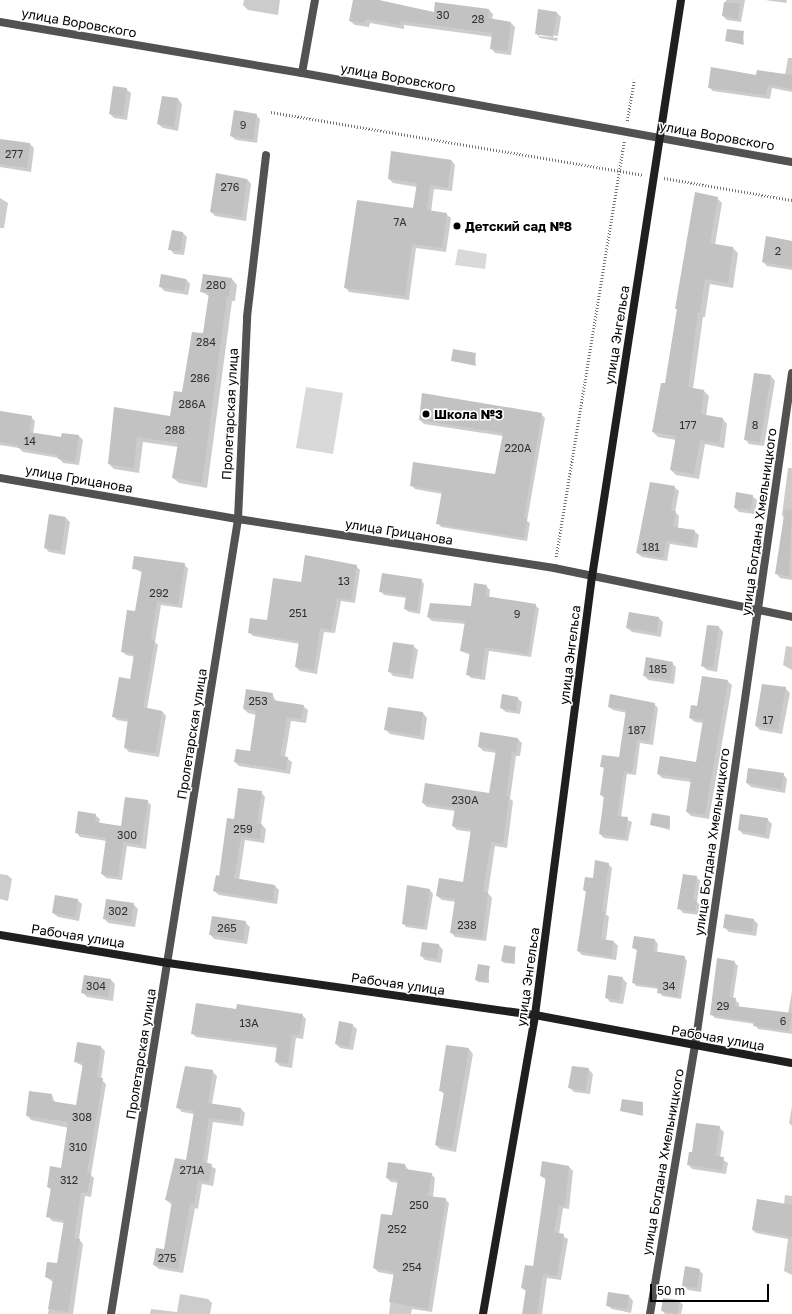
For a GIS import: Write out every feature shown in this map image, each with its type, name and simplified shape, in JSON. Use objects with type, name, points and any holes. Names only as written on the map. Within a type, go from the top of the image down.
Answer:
[{"type":"street","points":[[302,73],[315,0]]},
{"type":"street","name":"улица Энгельса","points":[[484,1314],[535,1015],[592,577],[658,138],[681,0]]},
{"type":"street","name":"улица Воровского","points":[[0,22],[302,73],[792,162]]},
{"type":"street","name":"Пролетарская улица","points":[[111,1314],[238,519],[247,317],[266,155]]},
{"type":"street","name":"улица Богдана Хмельницкого","points":[[650,1314],[695,1046],[792,373]]},
{"type":"street","name":"улица Грицанова","points":[[0,478],[238,519],[554,568],[792,617]]},
{"type":"street","name":"Рабочая улица","points":[[0,935],[168,963],[535,1015],[792,1063]]},
{"type":"path","points":[[554,568],[634,80]]},
{"type":"path","points":[[271,112],[792,200]]},
{"type":"shaded area","points":[[458,249],[487,254],[485,269],[455,265]]},
{"type":"shaded area","points":[[306,387],[343,393],[333,454],[296,448]]},
{"type":"building","points":[[353,0],[379,0],[434,12],[435,2],[489,9],[488,18],[511,22],[507,51],[490,49],[492,33],[400,21],[400,25],[366,19],[365,23],[349,21]]},
{"type":"building","points":[[724,2],[740,4],[738,19],[722,16]]},
{"type":"building","points":[[538,9],[557,12],[553,37],[535,34]]},
{"type":"building","points":[[727,29],[744,31],[742,44],[725,41]]},
{"type":"building","points":[[711,67],[756,75],[757,70],[792,75],[792,89],[768,85],[766,95],[708,88]]},
{"type":"building","points":[[113,86],[127,88],[123,116],[109,114]]},
{"type":"building","points":[[162,96],[178,98],[174,127],[157,124]]},
{"type":"building","points":[[234,110],[257,114],[253,140],[230,136]]},
{"type":"building","points":[[0,139],[30,143],[27,168],[0,164]]},
{"type":"building","points":[[391,151],[451,160],[448,188],[430,185],[427,210],[447,213],[442,248],[412,244],[405,296],[344,288],[357,200],[413,208],[417,183],[388,179]]},
{"type":"building","points":[[216,173],[247,179],[242,217],[210,212]]},
{"type":"building","points":[[695,192],[718,197],[710,243],[733,247],[728,283],[705,279],[700,313],[698,312],[688,387],[704,390],[701,414],[723,418],[719,443],[700,440],[694,474],[670,470],[676,436],[652,432],[661,383],[665,383],[677,309],[675,309]]},
{"type":"building","points":[[172,230],[183,232],[180,251],[168,250]]},
{"type":"building","points":[[766,236],[792,241],[792,267],[762,262]]},
{"type":"building","points":[[161,274],[186,279],[184,291],[159,287]]},
{"type":"building","points":[[203,274],[232,278],[229,296],[227,296],[202,483],[172,478],[178,443],[137,437],[134,468],[108,464],[114,407],[170,416],[174,391],[182,392],[192,332],[203,333],[209,293],[200,292]]},
{"type":"building","points":[[453,349],[476,353],[474,365],[451,361]]},
{"type":"building","points":[[754,373],[771,375],[760,442],[744,440]]},
{"type":"building","points":[[422,393],[542,413],[524,518],[527,518],[524,538],[436,524],[442,491],[410,486],[413,462],[495,474],[503,433],[419,420]]},
{"type":"building","points":[[0,411],[32,416],[29,432],[61,437],[62,433],[79,435],[75,462],[58,459],[58,455],[18,448],[18,445],[0,442]]},
{"type":"building","points":[[650,482],[675,486],[671,510],[676,511],[673,527],[695,530],[692,545],[666,540],[663,558],[636,553]]},
{"type":"building","points":[[736,492],[753,495],[750,510],[734,508]]},
{"type":"building","points":[[785,509],[792,510],[789,576],[775,574]]},
{"type":"building","points":[[49,514],[66,517],[61,551],[44,548]]},
{"type":"building","points":[[305,555],[357,565],[351,600],[337,598],[331,630],[320,628],[314,670],[295,667],[299,641],[248,633],[250,618],[267,620],[273,578],[301,582]]},
{"type":"building","points":[[134,556],[185,563],[178,605],[157,601],[151,640],[155,640],[143,707],[162,711],[155,753],[124,748],[128,719],[112,717],[119,677],[130,679],[134,654],[121,652],[127,610],[135,611],[142,570],[132,569]]},
{"type":"building","points":[[382,573],[422,579],[417,611],[404,609],[406,596],[379,592]]},
{"type":"building","points":[[474,583],[487,585],[485,596],[536,604],[528,654],[485,647],[481,677],[466,675],[470,652],[460,651],[465,621],[427,617],[430,603],[471,606]]},
{"type":"building","points":[[629,612],[659,617],[657,633],[626,628]]},
{"type":"building","points":[[707,625],[719,626],[713,668],[701,666]]},
{"type":"building","points":[[393,642],[414,645],[409,675],[388,672]]},
{"type":"building","points":[[646,657],[673,662],[670,680],[643,676]]},
{"type":"building","points":[[702,676],[728,680],[705,815],[686,812],[691,779],[657,774],[660,756],[696,762],[703,720],[689,718],[691,705],[697,706]]},
{"type":"building","points":[[762,684],[786,687],[778,730],[755,726]]},
{"type":"building","points":[[246,689],[273,693],[272,700],[304,705],[301,719],[287,717],[280,756],[288,757],[286,770],[234,762],[236,749],[250,751],[256,711],[243,709]]},
{"type":"building","points":[[502,694],[518,697],[516,711],[500,708]]},
{"type":"building","points":[[610,694],[655,703],[649,741],[637,739],[632,772],[624,771],[617,816],[628,817],[625,838],[599,834],[604,796],[600,795],[604,767],[600,767],[602,755],[619,757],[626,710],[608,707]]},
{"type":"building","points":[[388,707],[423,712],[420,736],[384,730]]},
{"type":"building","points":[[480,732],[518,738],[516,753],[512,752],[506,796],[509,796],[503,844],[491,842],[483,892],[488,893],[482,938],[450,933],[455,899],[436,896],[439,878],[463,882],[471,829],[452,826],[455,808],[422,803],[425,783],[489,793],[496,750],[478,747]]},
{"type":"building","points":[[748,768],[784,773],[781,789],[746,783]]},
{"type":"building","points":[[238,788],[262,791],[257,823],[262,824],[260,839],[241,837],[234,878],[275,885],[273,901],[213,891],[216,875],[219,876],[227,818],[234,819]]},
{"type":"building","points":[[125,797],[148,800],[141,845],[123,842],[118,877],[101,874],[106,838],[75,833],[78,811],[96,814],[95,822],[121,826]]},
{"type":"building","points":[[652,813],[670,816],[668,828],[650,825]]},
{"type":"building","points":[[740,814],[768,818],[765,835],[738,830]]},
{"type":"building","points":[[595,860],[609,863],[602,911],[605,911],[601,939],[614,941],[611,957],[577,951],[586,891],[583,890],[585,877],[593,878]]},
{"type":"building","points":[[683,874],[697,876],[693,899],[697,900],[695,912],[677,909]]},
{"type":"building","points":[[407,885],[430,889],[424,927],[402,924]]},
{"type":"building","points":[[55,895],[78,899],[75,917],[52,913]]},
{"type":"building","points":[[106,899],[134,903],[131,923],[103,919]]},
{"type":"building","points":[[725,914],[754,919],[752,932],[723,928]]},
{"type":"building","points":[[212,916],[246,921],[243,940],[209,935]]},
{"type":"building","points":[[634,936],[655,939],[653,951],[685,956],[678,997],[657,993],[658,987],[632,983],[637,949],[632,948]]},
{"type":"building","points":[[422,942],[439,944],[437,959],[420,956]]},
{"type":"building","points":[[504,945],[516,947],[513,963],[501,961]]},
{"type":"building","points":[[717,958],[735,961],[729,997],[736,998],[735,1006],[792,1013],[789,1031],[753,1026],[754,1022],[710,1015]]},
{"type":"building","points":[[478,964],[490,966],[487,982],[475,980]]},
{"type":"building","points":[[84,975],[111,979],[108,997],[81,993]]},
{"type":"building","points":[[608,975],[623,977],[619,1000],[605,998]]},
{"type":"building","points":[[196,1003],[236,1009],[237,1004],[303,1014],[299,1035],[292,1034],[288,1064],[275,1062],[277,1045],[191,1034]]},
{"type":"building","points":[[339,1021],[353,1024],[349,1047],[335,1044]]},
{"type":"building","points":[[77,1042],[101,1046],[97,1077],[103,1078],[87,1172],[91,1173],[87,1193],[81,1192],[74,1238],[80,1239],[68,1312],[48,1309],[53,1279],[45,1277],[47,1262],[57,1263],[64,1220],[46,1217],[51,1188],[47,1187],[50,1166],[61,1168],[68,1122],[26,1116],[29,1091],[52,1094],[51,1101],[76,1105],[83,1063],[74,1062]]},
{"type":"building","points":[[446,1045],[469,1048],[452,1148],[435,1145],[444,1092],[439,1091]]},
{"type":"building","points":[[185,1066],[213,1070],[208,1103],[241,1108],[239,1122],[209,1118],[203,1162],[212,1164],[209,1182],[198,1180],[194,1205],[190,1204],[178,1269],[153,1265],[156,1248],[164,1249],[172,1201],[165,1200],[175,1158],[186,1160],[194,1111],[176,1108]]},
{"type":"building","points":[[572,1066],[589,1068],[585,1091],[568,1088]]},
{"type":"building","points":[[622,1099],[643,1102],[641,1115],[620,1111]]},
{"type":"building","points":[[696,1123],[720,1126],[715,1156],[724,1157],[722,1170],[687,1165],[689,1152],[692,1152]]},
{"type":"building","points":[[542,1161],[569,1166],[565,1206],[559,1205],[554,1232],[564,1234],[557,1276],[543,1274],[537,1314],[522,1314],[526,1289],[521,1288],[525,1265],[533,1266],[546,1177],[540,1176]]},
{"type":"building","points":[[388,1162],[405,1164],[405,1169],[432,1173],[428,1196],[446,1198],[428,1309],[389,1302],[394,1272],[373,1268],[381,1214],[392,1215],[398,1180],[386,1178]]},
{"type":"building","points":[[757,1199],[792,1205],[792,1237],[752,1230]]},
{"type":"building","points":[[685,1266],[700,1269],[697,1288],[682,1286]]},
{"type":"building","points":[[608,1292],[629,1295],[627,1309],[606,1306]]},
{"type":"building","points":[[663,1298],[679,1300],[677,1314],[661,1311]]},
{"type":"place","name":"Детский сад №8","points":[[457,226]]},
{"type":"place","name":"Школа №3","points":[[426,414]]}]
